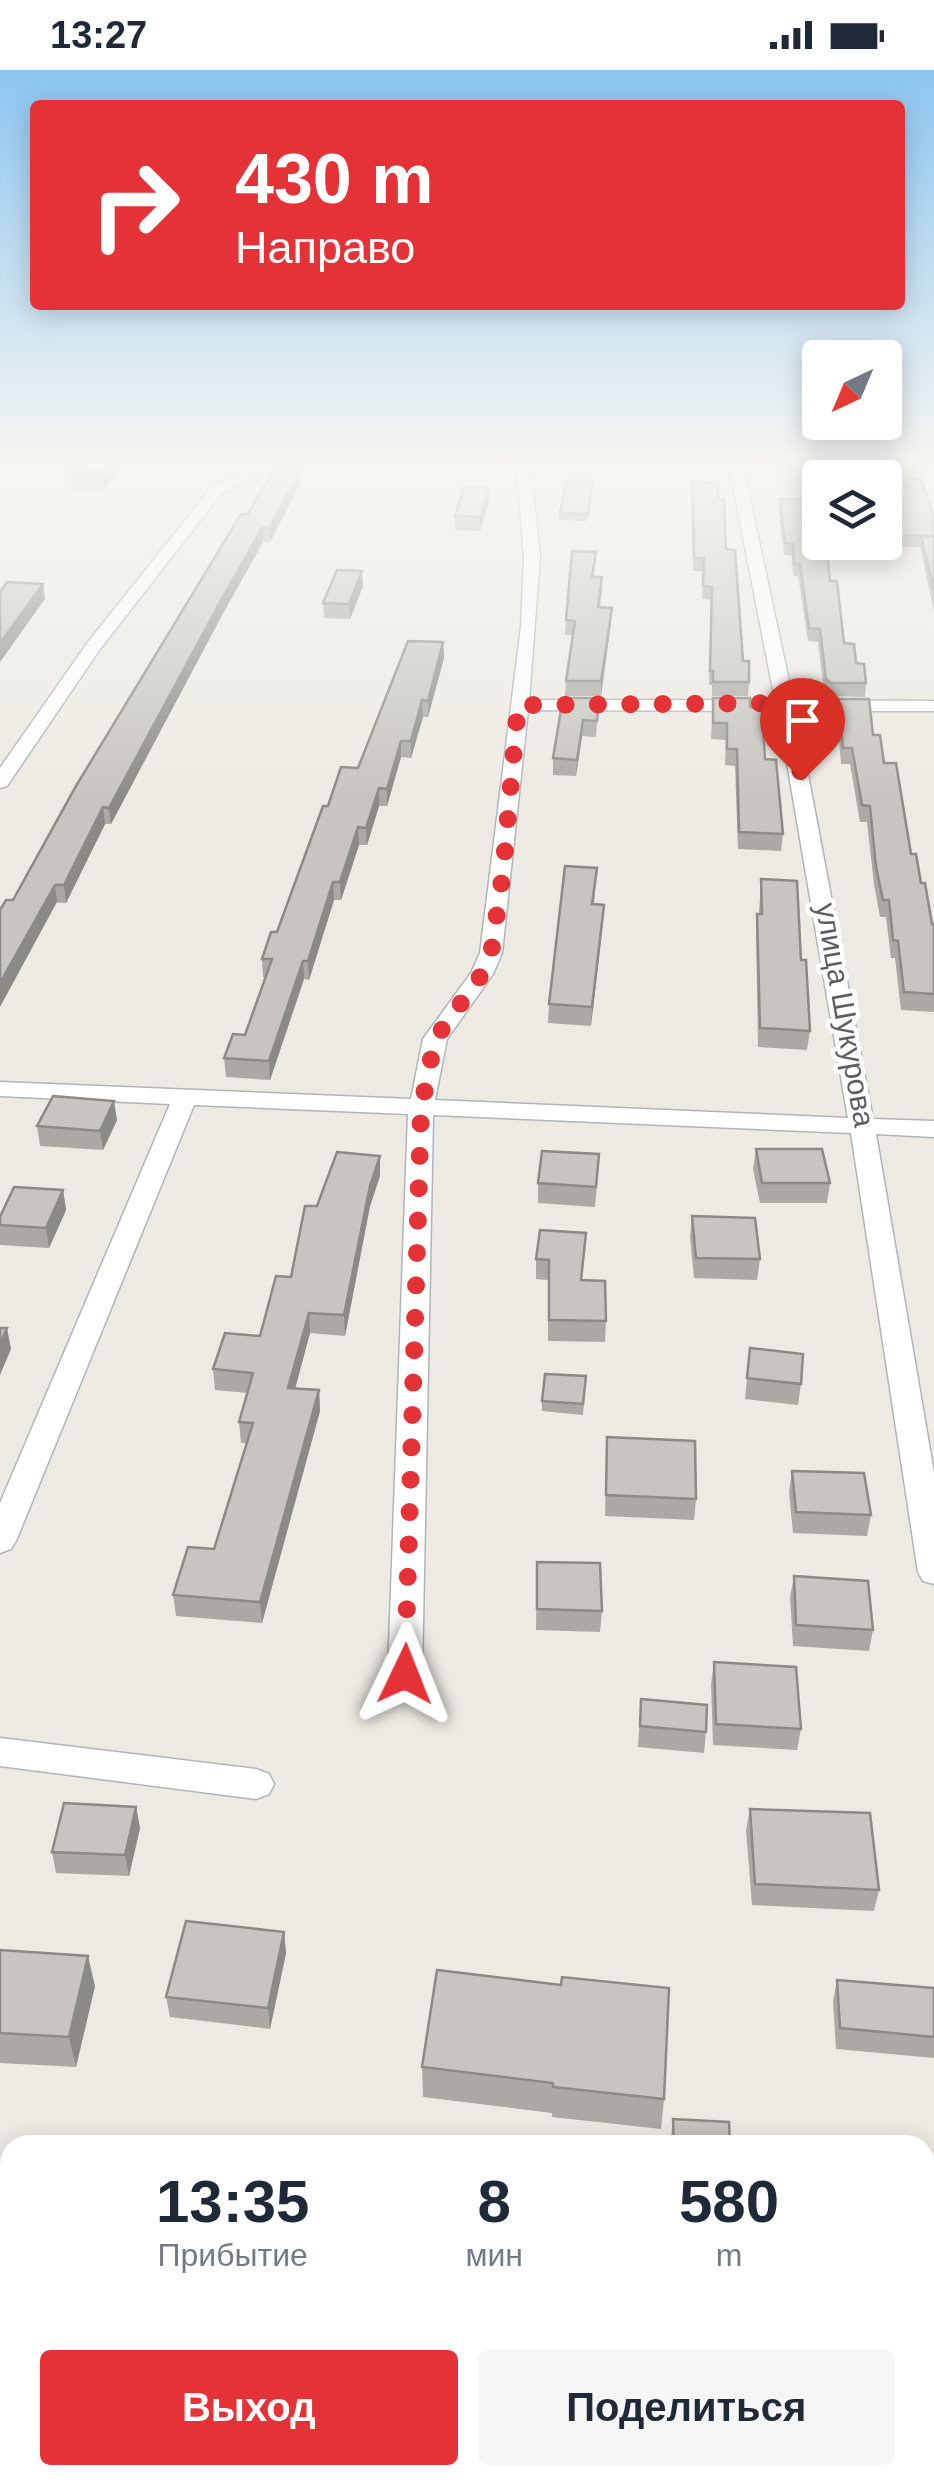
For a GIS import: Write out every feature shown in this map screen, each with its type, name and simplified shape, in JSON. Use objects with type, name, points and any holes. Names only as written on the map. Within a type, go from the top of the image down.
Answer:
[{"type":"street","points":[[0,782],[94,646],[151,574]]},
{"type":"street","points":[[405,1674],[421,1109],[435,1039],[482,974],[491,954],[503,872],[531,574]]},
{"type":"street","name":"улица Шукурова","points":[[760,574],[788,703],[866,1127],[934,1572]]},
{"type":"street","points":[[518,705],[934,706]]},
{"type":"street","points":[[0,1089],[934,1129]]},
{"type":"street","points":[[0,1541],[186,1095]]},
{"type":"street","points":[[0,1752],[256,1784]]},
{"type":"building","points":[[205,574],[236,574],[109,808],[103,807],[64,885],[55,885],[0,983],[0,910],[6,900],[13,900],[76,786]]},
{"type":"building","points":[[335,574],[361,574],[349,604],[323,603]]},
{"type":"building","points":[[570,574],[602,577],[598,607],[612,608],[601,681],[566,681],[575,621],[566,620]]},
{"type":"building","points":[[703,574],[737,574],[743,661],[749,661],[749,682],[713,682],[712,587],[703,586]]},
{"type":"building","points":[[801,574],[829,574],[830,581],[837,581],[844,643],[854,644],[856,663],[864,664],[866,683],[831,683],[826,679],[820,629],[809,628]]},
{"type":"building","points":[[7,582],[43,584],[0,643],[0,592]]},
{"type":"building","points":[[408,641],[443,642],[428,701],[422,700],[411,741],[401,741],[387,789],[379,788],[366,828],[358,827],[340,882],[333,882],[308,961],[303,961],[269,1061],[224,1058],[233,1034],[245,1035],[272,959],[262,959],[271,932],[277,932],[323,806],[328,806],[341,767],[358,768]]},
{"type":"building","points":[[563,698],[599,698],[597,721],[583,720],[577,760],[553,758]]},
{"type":"building","points":[[713,698],[750,698],[750,707],[762,708],[765,759],[776,760],[783,834],[739,832],[737,749],[727,749],[727,723],[713,723]]},
{"type":"building","points":[[832,699],[869,699],[873,735],[880,735],[884,763],[896,763],[911,854],[916,854],[934,924],[934,994],[904,992],[889,900],[883,900],[876,867],[870,806],[862,805],[852,748],[843,748],[841,724],[835,723]]},
{"type":"building","points":[[565,866],[597,868],[592,904],[604,905],[592,1007],[549,1004]]},
{"type":"building","points":[[761,879],[797,881],[810,1031],[760,1028],[757,914],[762,914]]},
{"type":"building","points":[[53,1096],[114,1101],[100,1131],[37,1126]]},
{"type":"building","points":[[756,1149],[822,1149],[830,1183],[762,1183]]},
{"type":"building","points":[[542,1151],[599,1154],[596,1187],[538,1183]]},
{"type":"building","points":[[337,1152],[380,1156],[370,1186],[344,1315],[309,1313],[288,1388],[319,1390],[260,1602],[173,1595],[188,1547],[214,1549],[253,1423],[239,1422],[253,1373],[213,1369],[225,1333],[260,1336],[276,1276],[291,1277],[305,1206],[317,1206]]},
{"type":"building","points":[[14,1187],[63,1190],[46,1228],[0,1225]]},
{"type":"building","points":[[692,1216],[755,1218],[760,1259],[696,1258]]},
{"type":"building","points":[[540,1230],[586,1233],[581,1280],[605,1281],[606,1321],[549,1320],[549,1260],[536,1259]]},
{"type":"building","points":[[750,1348],[803,1354],[801,1384],[747,1378]]},
{"type":"building","points":[[545,1374],[586,1376],[583,1404],[542,1401]]},
{"type":"building","points":[[607,1437],[695,1441],[696,1499],[606,1495]]},
{"type":"building","points":[[792,1471],[864,1473],[871,1515],[796,1512]]},
{"type":"building","points":[[537,1562],[600,1563],[602,1611],[537,1609]]},
{"type":"building","points":[[794,1576],[868,1581],[873,1630],[796,1625]]},
{"type":"building","points":[[714,1662],[796,1667],[801,1729],[716,1724]]},
{"type":"building","points":[[641,1699],[707,1705],[706,1732],[640,1726]]},
{"type":"building","points":[[64,1803],[136,1807],[125,1855],[52,1852]]},
{"type":"building","points":[[750,1809],[870,1813],[879,1890],[755,1884]]},
{"type":"building","points":[[186,1921],[284,1932],[268,2008],[166,1997]]},
{"type":"building","points":[[0,1950],[88,1956],[69,2037],[0,2033]]},
{"type":"building","points":[[437,1970],[561,1985],[562,1977],[669,1988],[664,2099],[422,2067]]},
{"type":"building","points":[[837,1980],[934,1988],[934,2037],[840,2028]]},
{"type":"building","points":[[673,2119],[729,2122],[730,2135],[674,2135]]},
{"type":"route","points":[[405,1674],[421,1109],[435,1039],[482,974],[491,954],[503,872],[518,705],[788,703],[802,780]]}]
